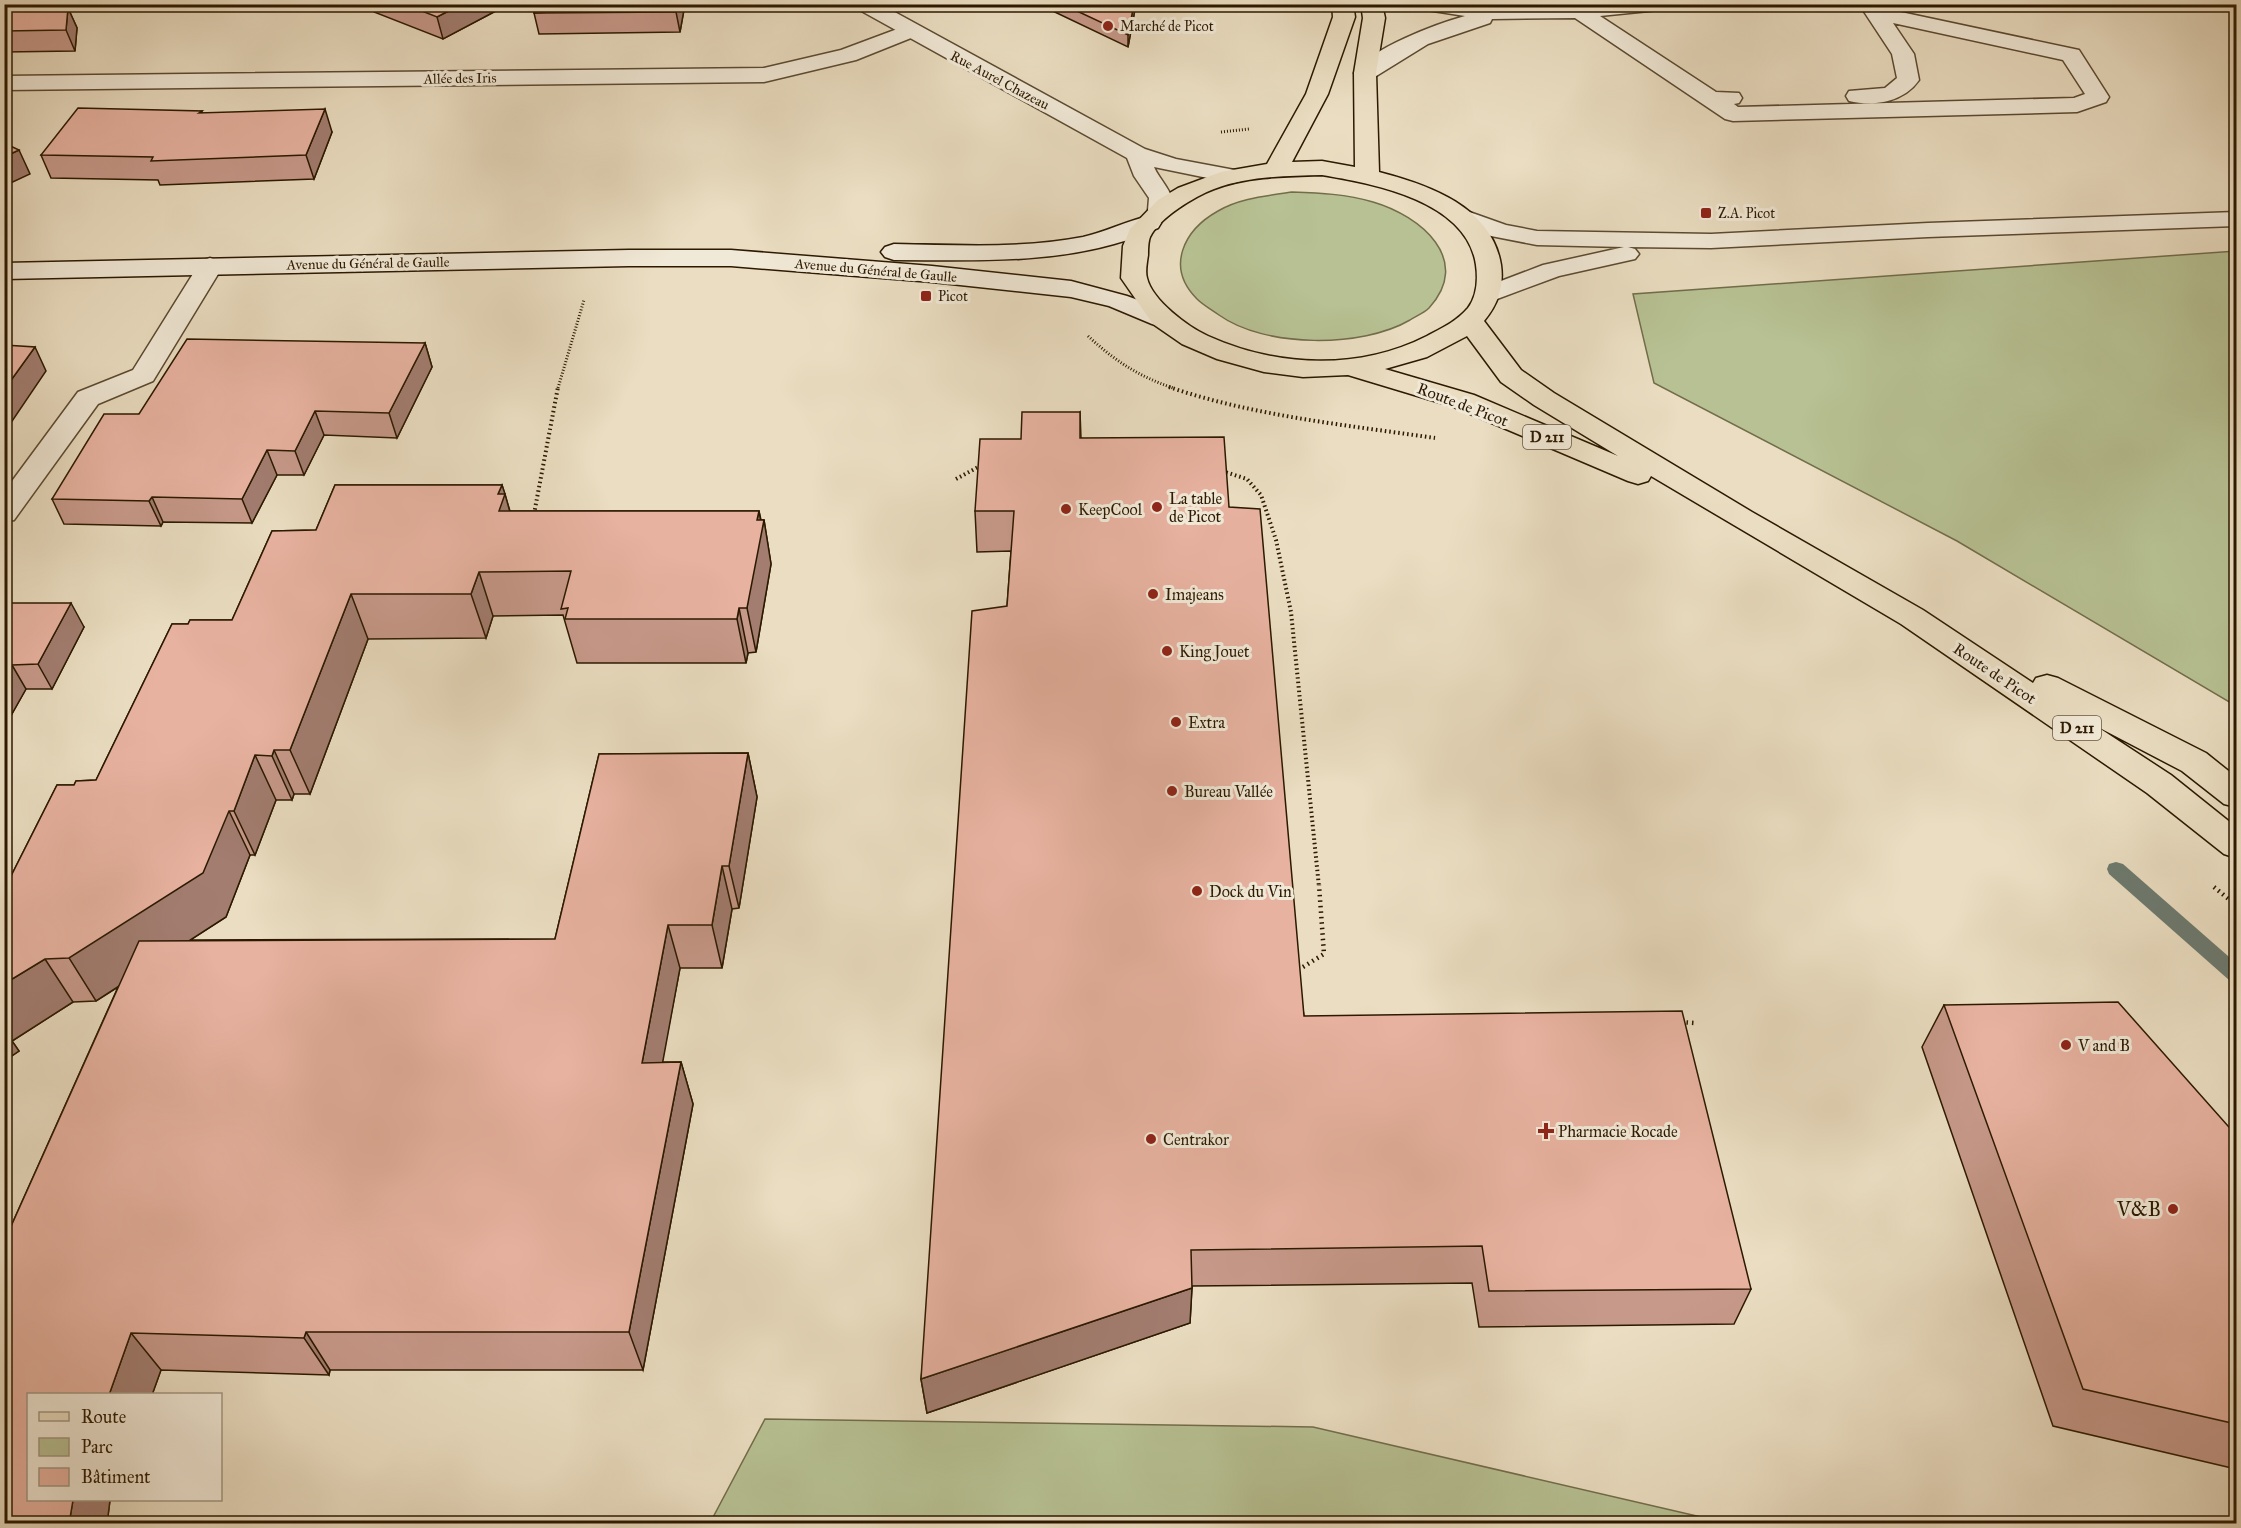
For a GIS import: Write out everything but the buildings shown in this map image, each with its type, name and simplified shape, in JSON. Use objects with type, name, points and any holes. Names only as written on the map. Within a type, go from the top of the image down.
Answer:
[{"type":"main road","points":[[1276,169],[1317,94],[1344,17],[1342,4]]},
{"type":"main road","points":[[1368,175],[1365,73],[1374,18],[1371,4]]},
{"type":"main road","points":[[1322,168],[1368,175],[1410,187],[1461,216],[1480,238],[1491,262],[1489,294],[1471,321],[1432,346],[1390,362],[1347,368],[1304,368],[1268,364],[1221,353],[1161,318],[1134,278],[1138,236],[1154,216],[1193,189],[1232,176],[1276,169],[1322,168]]},
{"type":"main road","name":"Route de Picot","points":[[1471,321],[1483,341],[1511,376],[1544,399],[1742,519],[1912,617],[2159,784],[2236,845]]},
{"type":"main road","name":"Route de Picot","points":[[1347,368],[1412,384],[1464,401],[1742,519]]},
{"type":"main road","points":[[1912,617],[2194,762],[2236,795]]},
{"type":"street","name":"Rue Aurel Chazeau","points":[[863,4],[908,31],[1137,154],[1172,165],[1232,176]]},
{"type":"street","points":[[1421,4],[1499,14],[1579,11],[1659,4]]},
{"type":"street","points":[[1579,11],[1733,114],[2077,105],[2098,97],[2071,55],[1872,9]]},
{"type":"street","points":[[1711,99],[1854,97],[1891,94],[1908,80],[1903,54],[1872,9]]},
{"type":"street","points":[[1365,73],[1392,53],[1422,37],[1457,24],[1499,14]]},
{"type":"street","name":"Allée des Iris","points":[[4,83],[764,75],[848,55],[908,31]]},
{"type":"street","points":[[1137,154],[1146,176],[1161,198],[1154,216]]},
{"type":"street","name":"Avenue du Général de Gaulle","points":[[731,258],[795,251],[1011,251],[1075,245],[1107,239],[1154,216]]},
{"type":"street","points":[[1461,216],[1500,231],[1537,238],[1711,241],[1928,230],[2236,219]]},
{"type":"street","points":[[1489,294],[1552,270],[1609,257],[1711,241]]},
{"type":"street","name":"Avenue du Général de Gaulle","points":[[4,271],[731,258],[932,274],[1071,289],[1118,301],[1161,318]]},
{"type":"street","points":[[4,513],[88,398],[143,375],[210,266]]},
{"type":"path","points":[[1219,132],[1248,129],[1255,126]]},
{"type":"path","points":[[534,519],[534,508],[554,400],[597,259]]},
{"type":"path","points":[[1083,330],[1108,354],[1146,379],[1196,396],[1304,419],[1440,439]]},
{"type":"path","points":[[956,479],[982,464]]},
{"type":"path","points":[[1214,469],[1247,479],[1261,495],[1276,540],[1291,612],[1315,840],[1324,954],[1303,967]]},
{"type":"path","points":[[2209,884],[2236,905]]},
{"type":"path","points":[[1672,1022],[1695,1023]]},
{"type":"green space","points":[[1292,192],[1323,193],[1363,199],[1391,209],[1423,229],[1436,242],[1443,257],[1446,273],[1441,290],[1429,308],[1390,329],[1366,336],[1314,340],[1262,334],[1238,326],[1199,301],[1187,287],[1182,274],[1181,262],[1183,250],[1196,228],[1218,211],[1235,203]]},
{"type":"green space","points":[[2236,251],[2236,706],[1957,541],[1654,383],[1633,294]]},
{"type":"green space","points":[[765,1419],[1313,1427],[1727,1523],[710,1523]]},
{"type":"waterway","points":[[2116,869],[2236,974]]},
{"type":"place","name":"Marché de Picot","points":[[1108,26]]},
{"type":"place","name":"Z.A. Picot","points":[[1706,213]]},
{"type":"place","name":"Picot","points":[[926,296]]},
{"type":"place","name":"La table de Picot","points":[[1157,507]]},
{"type":"place","name":"KeepCool","points":[[1066,509]]},
{"type":"place","name":"Imajeans","points":[[1153,594]]},
{"type":"place","name":"King Jouet","points":[[1167,651]]},
{"type":"place","name":"Extra","points":[[1176,722]]},
{"type":"place","name":"Bureau Vallée","points":[[1172,791]]},
{"type":"place","name":"Dock du Vin","points":[[1197,891]]},
{"type":"place","name":"V and B","points":[[2066,1045]]},
{"type":"place","name":"Pharmacie Rocade","points":[[1546,1131]]},
{"type":"place","name":"Centrakor","points":[[1151,1139]]},
{"type":"place","name":"V&B","points":[[2173,1209]]}]
